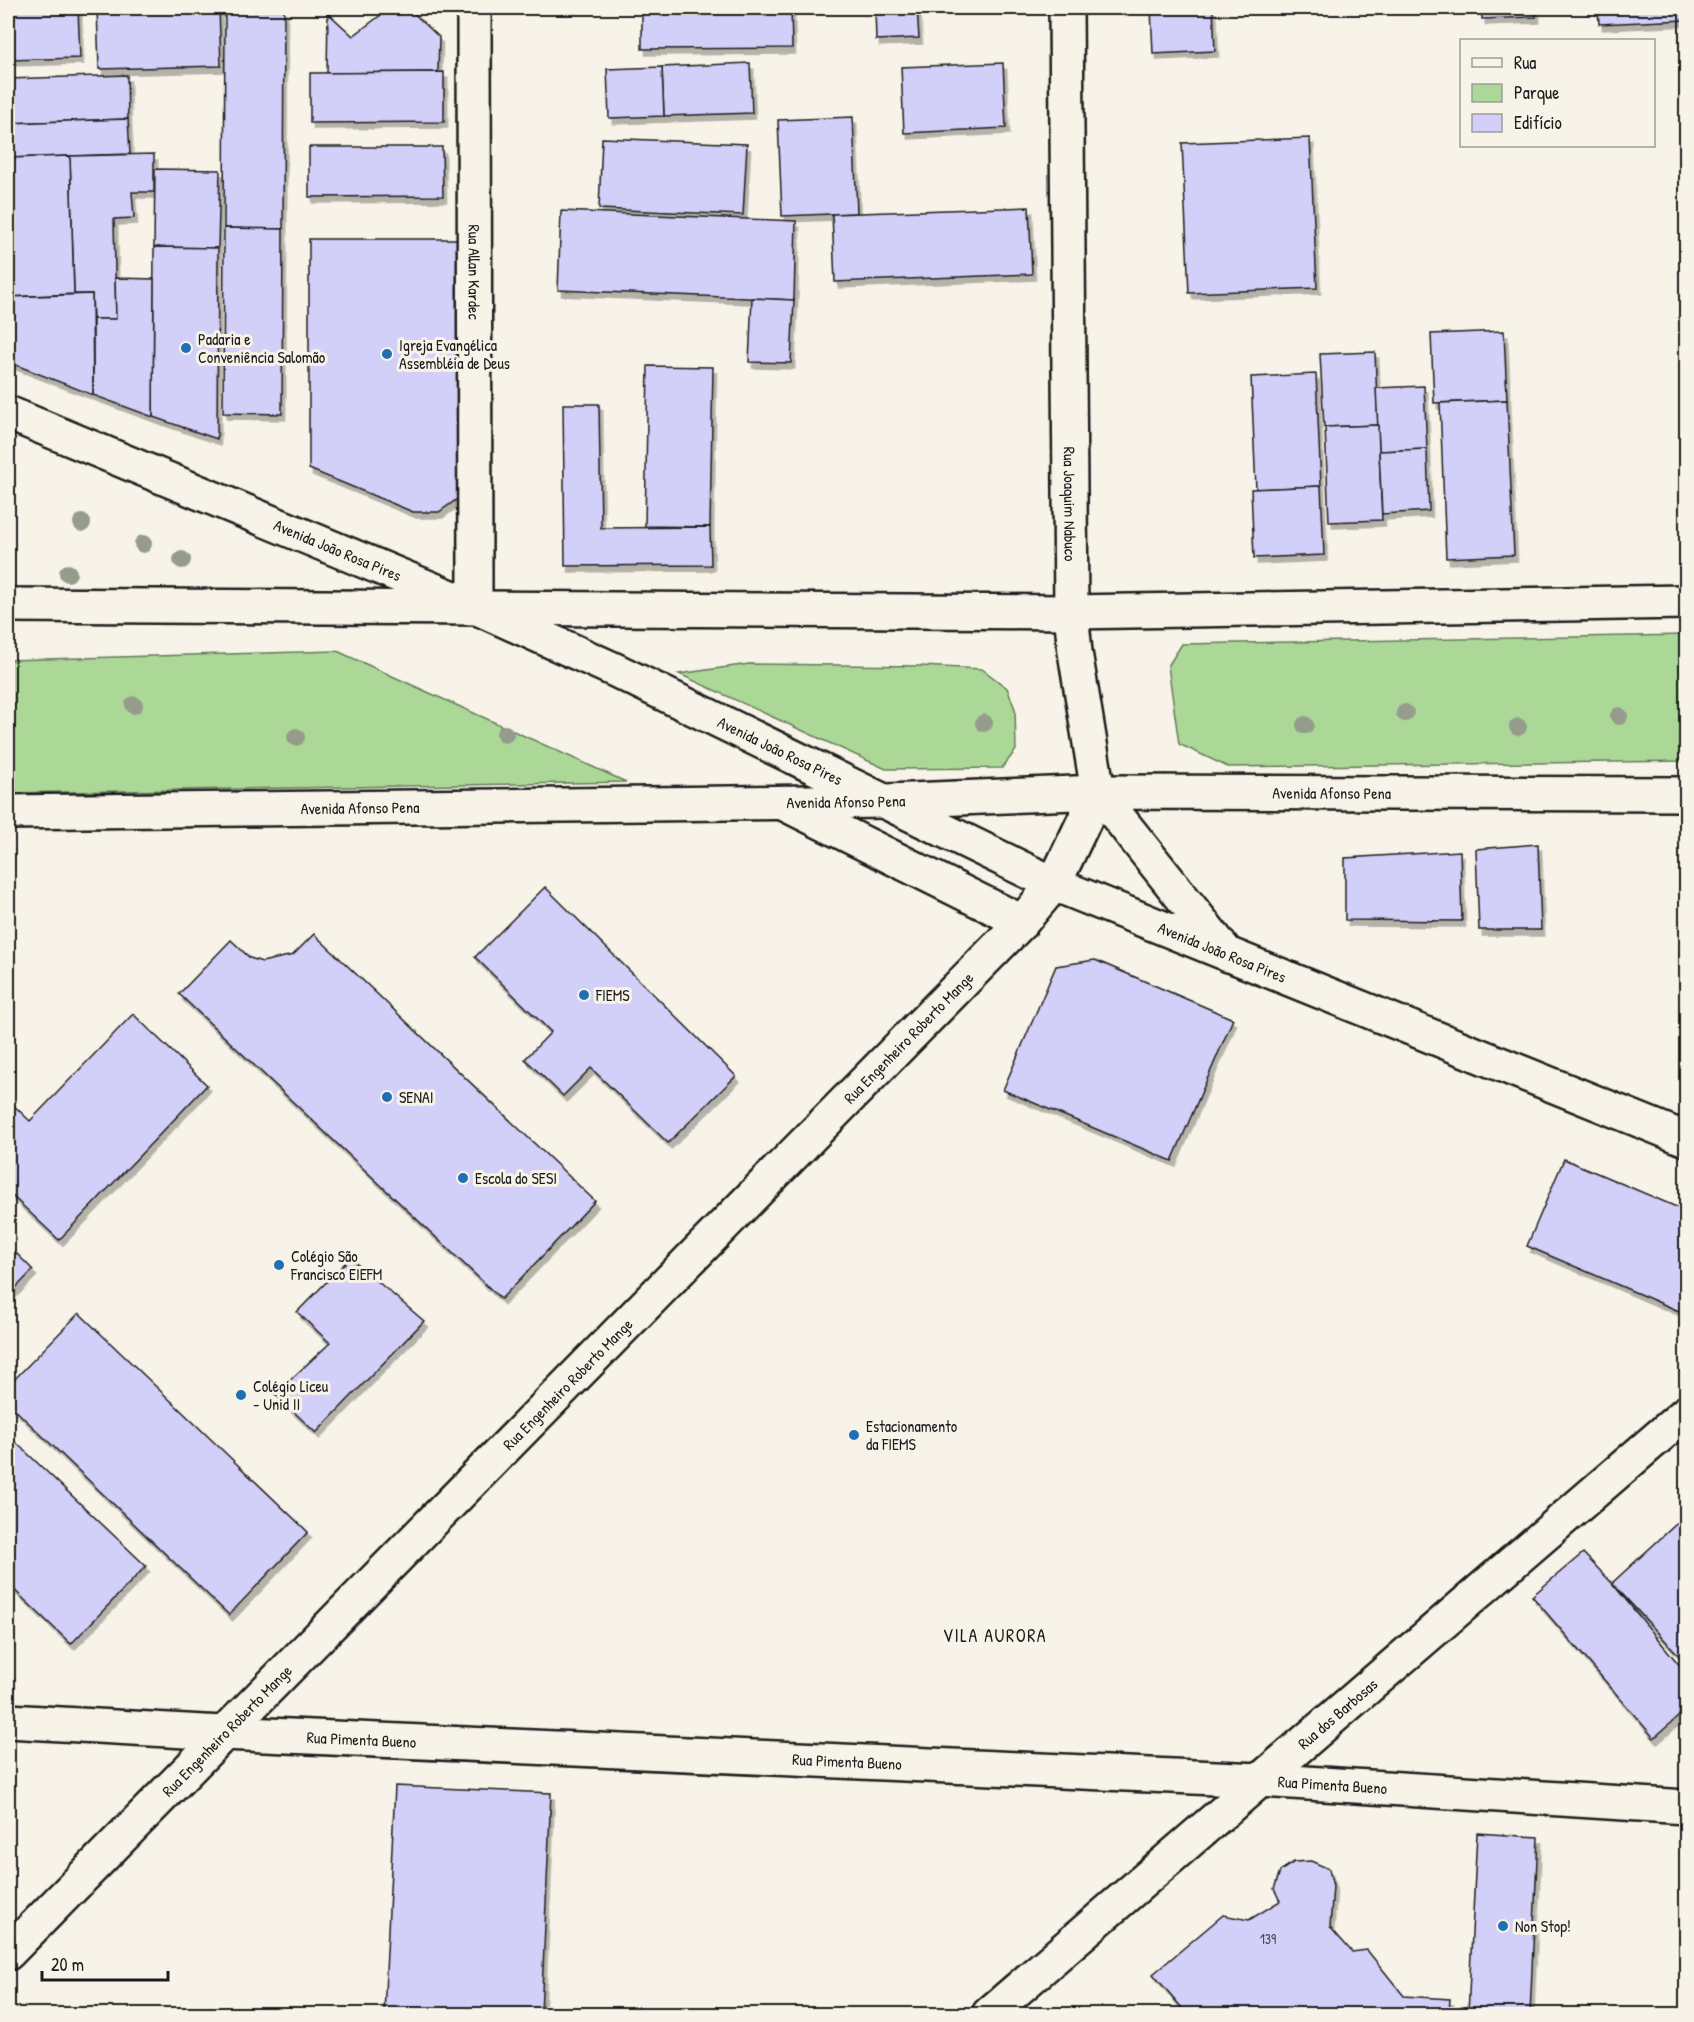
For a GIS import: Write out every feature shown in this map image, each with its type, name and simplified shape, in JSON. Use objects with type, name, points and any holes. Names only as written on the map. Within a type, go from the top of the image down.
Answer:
[{"type":"street","name":"Rua Allan Kardec","points":[[474,8],[475,607]]},
{"type":"street","name":"Rua Joaquim Nabuco","points":[[1066,8],[1071,612],[1075,652],[1098,792],[1228,955]]},
{"type":"street","name":"Avenida João Rosa Pires","points":[[8,413],[475,607],[615,670],[715,720],[888,801],[1054,884],[1686,1139]]},
{"type":"street","points":[[8,605],[1071,612],[1686,602]]},
{"type":"street","name":"Avenida Afonso Pena","points":[[8,812],[783,803],[1098,792],[1686,794]]},
{"type":"street","name":"Rua Engenheiro Roberto Mange","points":[[8,1953],[1022,922],[1054,884],[1098,792]]},
{"type":"street","points":[[783,803],[1022,922]]},
{"type":"street","name":"Rua dos Barbosas","points":[[989,2014],[1686,1413]]},
{"type":"street","name":"Rua Pimenta Bueno","points":[[8,1720],[222,1733],[1260,1780],[1686,1807]]},
{"type":"green space","points":[[1686,635],[1686,761],[1228,767],[1179,744],[1168,666],[1182,644]]},
{"type":"green space","points":[[337,651],[626,782],[8,793],[8,660]]},
{"type":"green space","points":[[749,664],[982,669],[1007,688],[1015,709],[1016,750],[1002,768],[886,769],[679,674]]},
{"type":"building","points":[[8,8],[78,8],[80,58],[8,60]]},
{"type":"building","points":[[97,8],[219,8],[221,66],[99,69]]},
{"type":"building","points":[[225,8],[284,8],[283,229],[224,228]]},
{"type":"building","points":[[390,8],[408,8],[439,37],[438,72],[327,73],[328,13],[353,36]]},
{"type":"building","points":[[642,8],[791,8],[792,48],[642,49]]},
{"type":"building","points":[[875,8],[917,8],[919,38],[876,40]]},
{"type":"building","points":[[1151,8],[1213,8],[1215,51],[1153,54]]},
{"type":"building","points":[[1482,8],[1536,8],[1536,17],[1482,19]]},
{"type":"building","points":[[1598,8],[1686,8],[1686,20],[1599,24]]},
{"type":"building","points":[[750,63],[752,113],[664,116],[662,67]]},
{"type":"building","points":[[1003,63],[1006,128],[904,133],[901,67]]},
{"type":"building","points":[[662,67],[664,116],[609,118],[607,69]]},
{"type":"building","points":[[444,72],[444,122],[310,123],[310,73]]},
{"type":"building","points":[[127,75],[128,119],[8,123],[8,79]]},
{"type":"building","points":[[853,117],[857,213],[782,216],[778,120]]},
{"type":"building","points":[[128,119],[130,154],[8,158],[8,123]]},
{"type":"building","points":[[602,138],[747,144],[743,215],[599,209]]},
{"type":"building","points":[[1310,138],[1317,288],[1189,293],[1182,143]]},
{"type":"building","points":[[309,147],[442,147],[443,196],[309,197]]},
{"type":"building","points":[[154,154],[154,192],[132,192],[134,218],[114,219],[116,319],[93,319],[92,294],[74,294],[70,156]]},
{"type":"building","points":[[70,156],[74,294],[8,297],[8,158]]},
{"type":"building","points":[[155,169],[220,170],[218,248],[154,247]]},
{"type":"building","points":[[1029,207],[1032,274],[835,282],[832,214]]},
{"type":"building","points":[[561,211],[796,221],[794,300],[558,290]]},
{"type":"building","points":[[224,228],[283,229],[282,414],[223,413]]},
{"type":"building","name":"Igreja Evangélica Assembléia de Deus","points":[[309,239],[466,239],[460,497],[439,512],[413,512],[309,469]]},
{"type":"building","name":"Padaria e Conveniência Salomão","points":[[154,247],[218,248],[217,439],[153,417]]},
{"type":"building","points":[[115,278],[154,279],[153,417],[93,395],[93,319],[116,319]]},
{"type":"building","points":[[92,294],[93,395],[8,362],[8,297]]},
{"type":"building","points":[[752,298],[794,300],[791,363],[749,362]]},
{"type":"building","points":[[1504,331],[1507,400],[1434,403],[1431,334]]},
{"type":"building","points":[[1375,352],[1378,425],[1324,427],[1320,354]]},
{"type":"building","points":[[648,366],[713,367],[710,527],[645,526]]},
{"type":"building","points":[[1316,374],[1321,486],[1256,489],[1251,377]]},
{"type":"building","points":[[1424,386],[1427,449],[1379,451],[1376,388]]},
{"type":"building","points":[[1507,400],[1514,555],[1446,558],[1440,403]]},
{"type":"building","points":[[563,404],[599,404],[601,528],[710,527],[711,565],[565,566]]},
{"type":"building","points":[[1378,425],[1382,520],[1329,522],[1325,427]]},
{"type":"building","points":[[1427,449],[1429,511],[1382,514],[1379,451]]},
{"type":"building","points":[[1321,486],[1324,555],[1254,558],[1251,489]]},
{"type":"building","points":[[1538,844],[1541,930],[1479,930],[1476,849]]},
{"type":"building","points":[[1460,851],[1462,921],[1345,920],[1345,858]]},
{"type":"building","name":"FIEMS","points":[[545,887],[736,1076],[668,1143],[591,1068],[563,1096],[525,1059],[551,1032],[475,957]]},
{"type":"building","name":"SENAI","points":[[314,934],[595,1201],[501,1299],[179,994],[231,940],[250,958],[262,962],[293,955]]},
{"type":"building","points":[[1095,960],[1233,1019],[1172,1161],[1003,1090],[1056,966]]},
{"type":"building","points":[[133,1014],[207,1085],[59,1240],[8,1192],[8,1100],[30,1121]]},
{"type":"building","points":[[1564,1159],[1686,1211],[1686,1314],[1527,1246]]},
{"type":"building","points":[[8,1245],[33,1270],[8,1296]]},
{"type":"building","points":[[350,1258],[424,1321],[316,1433],[275,1394],[330,1343],[297,1312]]},
{"type":"building","points":[[79,1313],[308,1532],[229,1615],[8,1403],[8,1386]]},
{"type":"building","points":[[8,1435],[146,1566],[71,1644],[8,1584]]},
{"type":"building","points":[[1686,1515],[1686,1663],[1612,1583]]},
{"type":"building","points":[[1583,1553],[1612,1583],[1686,1673],[1686,1710],[1654,1738],[1532,1596]]},
{"type":"building","points":[[395,1786],[551,1793],[541,2014],[384,2014]]},
{"type":"building","name":"Non Stop!","points":[[1477,1833],[1538,1837],[1530,2014],[1468,2014]]},
{"type":"building","points":[[1311,1861],[1329,1869],[1333,1886],[1330,1927],[1352,1952],[1367,1950],[1404,1996],[1450,1999],[1449,2014],[1187,2014],[1153,1974],[1223,1915],[1249,1920],[1280,1901],[1274,1889],[1280,1871],[1294,1862]]},
{"type":"place","name":"Padaria e Conveniência Salomão","points":[[186,348]]},
{"type":"place","name":"Igreja Evangélica Assembléia de Deus","points":[[387,354]]},
{"type":"place","name":"FIEMS","points":[[584,995]]},
{"type":"place","name":"SENAI","points":[[387,1097]]},
{"type":"place","name":"Escola do SESI","points":[[463,1178]]},
{"type":"place","name":"Colégio São Francisco EIEFM","points":[[279,1265]]},
{"type":"place","name":"Colégio Liceu - Unid II","points":[[241,1395]]},
{"type":"place","name":"Estacionamento da FIEMS","points":[[854,1435]]},
{"type":"place","name":"Non Stop!","points":[[1503,1926]]},
{"type":"district","name":"VILA AURORA","points":[[995,1636]]}]
